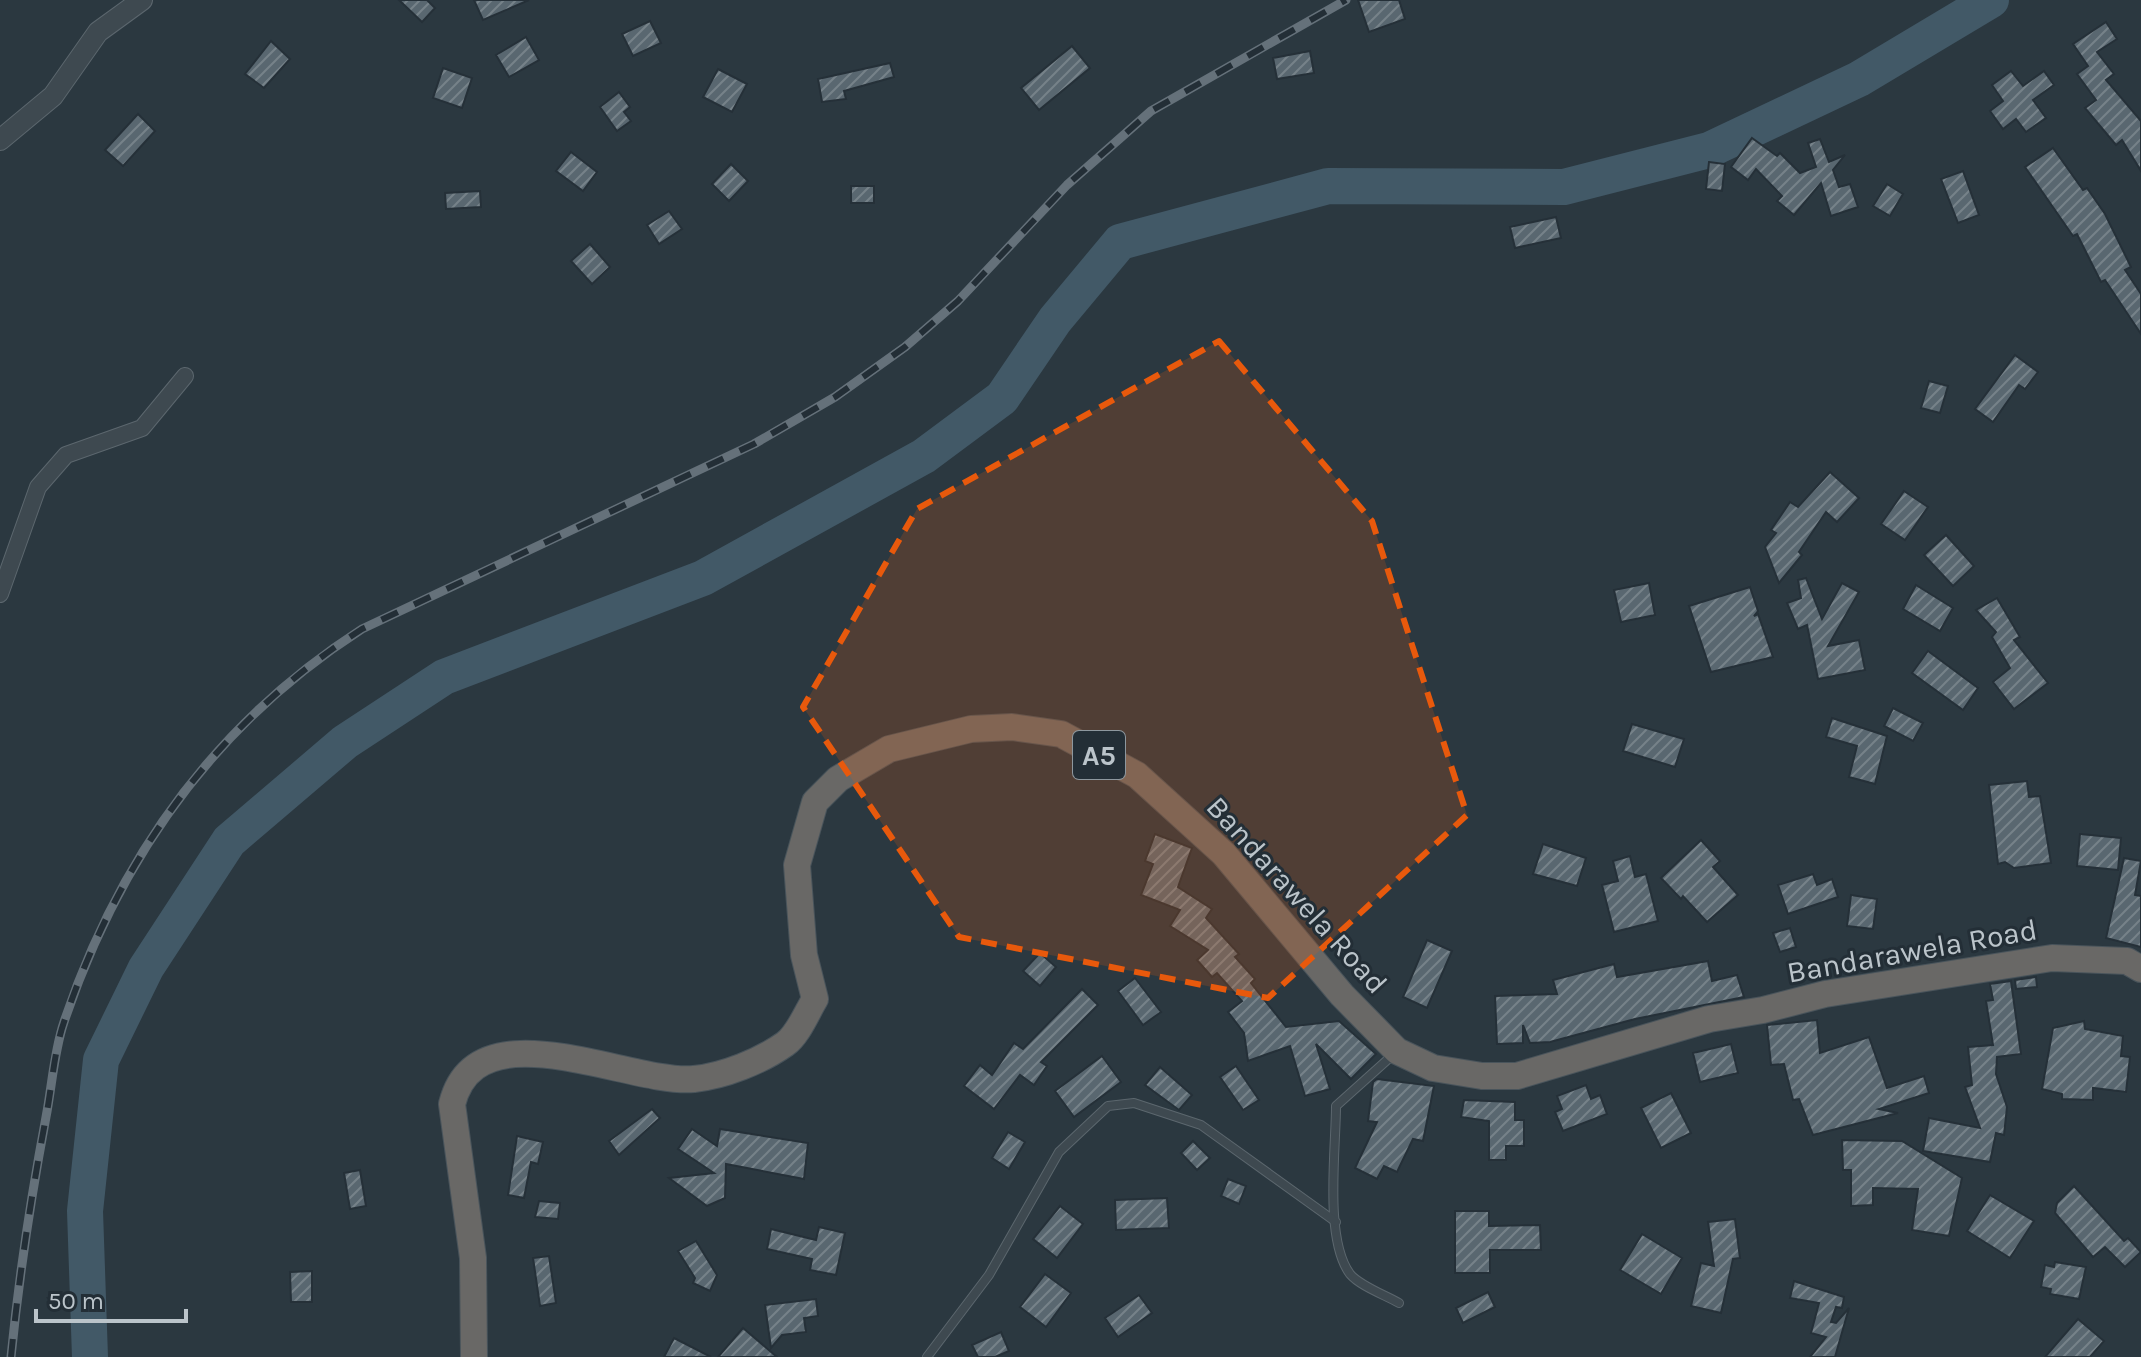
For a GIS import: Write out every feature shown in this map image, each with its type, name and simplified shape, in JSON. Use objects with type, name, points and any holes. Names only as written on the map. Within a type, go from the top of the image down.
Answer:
[{"type":"highway","name":"Bandarawela Road","points":[[474,1357],[473,1258],[452,1104],[455,1092],[474,1067],[509,1053],[543,1054],[628,1073],[693,1079],[740,1067],[788,1043],[815,999],[804,955],[797,865],[815,802],[838,779],[889,749],[971,729],[1012,727],[1061,734],[1137,775],[1224,854],[1342,995],[1397,1051],[1433,1068],[1482,1076],[1517,1076],[1709,1019],[1763,1010],[1825,994],[2052,958],[2127,961],[2141,969]]},
{"type":"street","points":[[0,140],[53,96],[98,32],[142,0]]},
{"type":"street","points":[[0,594],[38,487],[66,455],[142,428],[185,376]]},
{"type":"lane","points":[[1397,1051],[1336,1106],[1336,1222],[1339,1251],[1351,1276],[1399,1303]]},
{"type":"lane","points":[[927,1357],[989,1275],[1059,1152],[1108,1106],[1134,1103],[1201,1125],[1336,1222]]},
{"type":"highlighted area","points":[[1219,341],[1372,521],[1467,815],[1268,998],[959,937],[803,707],[917,509]]},
{"type":"building","points":[[399,0],[427,0],[435,8],[422,22]]},
{"type":"building","points":[[474,0],[529,0],[483,20]]},
{"type":"building","points":[[1358,0],[1399,0],[1405,19],[1369,32]]},
{"type":"building","points":[[650,21],[661,43],[633,56],[622,34]]},
{"type":"building","points":[[2106,22],[2117,39],[2097,52],[2114,74],[2106,80],[2141,121],[2141,171],[2122,140],[2116,145],[2085,108],[2096,100],[2077,74],[2088,66],[2073,44]]},
{"type":"building","points":[[526,37],[539,60],[509,77],[496,55]]},
{"type":"building","points":[[271,41],[290,59],[264,88],[245,74]]},
{"type":"building","points":[[1072,46],[1090,68],[1039,110],[1021,88]]},
{"type":"building","points":[[1310,51],[1314,73],[1277,79],[1273,58]]},
{"type":"building","points":[[890,63],[894,77],[844,91],[846,99],[822,102],[818,79]]},
{"type":"building","points":[[443,68],[472,78],[462,108],[433,98]]},
{"type":"building","points":[[718,69],[747,84],[732,112],[703,97]]},
{"type":"building","points":[[2011,71],[2023,86],[2044,71],[2054,85],[2033,100],[2046,118],[2026,132],[2016,119],[2003,129],[1990,111],[2003,101],[1992,85]]},
{"type":"building","points":[[619,92],[630,107],[624,112],[631,121],[617,131],[600,107]]},
{"type":"building","points":[[138,114],[155,131],[123,166],[105,150]]},
{"type":"building","points":[[1752,138],[1777,156],[1780,153],[1800,173],[1816,167],[1808,143],[1820,139],[1829,162],[1845,155],[1833,170],[1839,187],[1850,184],[1858,207],[1831,216],[1821,183],[1794,215],[1777,201],[1782,196],[1756,169],[1748,180],[1731,167]]},
{"type":"building","points":[[2053,148],[2083,190],[2087,188],[2105,214],[2131,267],[2125,270],[2141,294],[2141,334],[2105,280],[2101,282],[2077,234],[2073,236],[2025,167]]},
{"type":"building","points":[[571,152],[597,172],[583,191],[556,171]]},
{"type":"building","points":[[1709,162],[1725,164],[1722,191],[1706,189]]},
{"type":"building","points":[[731,164],[748,181],[729,201],[712,184]]},
{"type":"building","points":[[1963,171],[1979,215],[1958,223],[1941,179]]},
{"type":"building","points":[[1887,184],[1903,194],[1890,216],[1873,206]]},
{"type":"building","points":[[851,186],[874,186],[874,203],[851,203]]},
{"type":"building","points":[[480,191],[481,207],[446,209],[445,193]]},
{"type":"building","points":[[669,211],[682,229],[659,244],[647,225]]},
{"type":"building","points":[[1556,217],[1561,238],[1515,248],[1510,227]]},
{"type":"building","points":[[590,244],[610,267],[592,284],[571,261]]},
{"type":"building","points":[[2015,355],[2038,372],[2025,389],[2019,385],[1993,422],[1975,409]]},
{"type":"building","points":[[1929,381],[1948,386],[1940,413],[1921,408]]},
{"type":"building","points":[[1830,472],[1859,498],[1837,522],[1826,512],[1799,552],[1802,555],[1779,583],[1765,547],[1776,533],[1771,530],[1790,502],[1798,507]]},
{"type":"building","points":[[1904,491],[1928,507],[1905,540],[1881,524]]},
{"type":"building","points":[[1946,535],[1974,566],[1953,586],[1924,555]]},
{"type":"building","points":[[1806,578],[1822,619],[1842,583],[1859,592],[1828,646],[1859,640],[1865,670],[1818,679],[1807,625],[1798,629],[1787,603],[1801,598],[1798,580]]},
{"type":"building","points":[[1649,583],[1655,615],[1621,622],[1614,590]]},
{"type":"building","points":[[1916,585],[1953,608],[1940,631],[1903,609]]},
{"type":"building","points":[[1750,587],[1758,611],[1754,616],[1758,614],[1773,657],[1711,672],[1689,606]]},
{"type":"building","points":[[1997,598],[2020,637],[2014,640],[2048,683],[2014,709],[1993,682],[2010,668],[1992,637],[1996,632],[1976,610]]},
{"type":"building","points":[[1928,651],[1978,688],[1963,710],[1912,673]]},
{"type":"building","points":[[1893,708],[1923,723],[1913,741],[1884,726]]},
{"type":"building","points":[[1832,718],[1887,736],[1875,784],[1849,777],[1857,746],[1826,737]]},
{"type":"building","points":[[1632,724],[1684,739],[1675,767],[1623,751]]},
{"type":"building","points":[[2027,781],[2029,797],[2040,796],[2051,863],[2014,868],[2005,862],[1998,864],[1989,785]]},
{"type":"building","points":[[1155,834],[1192,848],[1178,887],[1212,909],[1206,918],[1239,954],[1235,957],[1255,979],[1251,983],[1286,1027],[1339,1021],[1376,1054],[1351,1079],[1316,1044],[1330,1089],[1305,1096],[1290,1046],[1248,1061],[1244,1033],[1228,1012],[1242,1001],[1217,973],[1212,977],[1197,960],[1208,950],[1170,926],[1180,910],[1141,895],[1153,864],[1145,861]]},
{"type":"building","points":[[2080,834],[2121,838],[2118,870],[2077,866]]},
{"type":"building","points":[[1701,840],[1720,861],[1713,867],[1738,895],[1707,922],[1661,878]]},
{"type":"building","points":[[1543,844],[1586,858],[1577,886],[1533,874]]},
{"type":"building","points":[[1630,856],[1635,877],[1646,874],[1658,921],[1614,932],[1602,885],[1618,881],[1613,861]]},
{"type":"building","points":[[2124,858],[2141,861],[2135,895],[2141,896],[2141,947],[2106,938]]},
{"type":"building","points":[[1813,874],[1817,885],[1832,879],[1838,897],[1788,914],[1778,885]]},
{"type":"building","points":[[1851,895],[1877,899],[1873,929],[1847,926]]},
{"type":"building","points":[[1790,928],[1796,947],[1780,952],[1773,933]]},
{"type":"building","points":[[1427,940],[1452,951],[1427,1008],[1403,997]]},
{"type":"building","points":[[1040,953],[1056,967],[1040,986],[1023,971]]},
{"type":"building","points":[[1708,961],[1712,981],[1737,975],[1744,997],[1635,1019],[1550,1042],[1530,1043],[1523,1025],[1523,1043],[1497,1044],[1495,996],[1557,994],[1553,980],[1614,964],[1617,977]]},
{"type":"building","points":[[2036,977],[2037,987],[2016,989],[2015,980]]},
{"type":"building","points":[[1135,978],[1161,1012],[1143,1025],[1118,991]]},
{"type":"building","points":[[2011,981],[2021,1054],[1997,1057],[1996,1074],[2007,1107],[2004,1135],[1996,1133],[1990,1162],[1923,1151],[1929,1118],[1980,1128],[1965,1087],[1972,1085],[1968,1047],[1993,1045],[1986,1001],[1993,1000],[1990,984]]},
{"type":"building","points":[[1082,989],[1098,1005],[1041,1062],[1047,1066],[1034,1085],[1020,1075],[994,1109],[964,1086],[980,1065],[992,1075],[1014,1043],[1023,1049]]},
{"type":"building","points":[[1817,1020],[1820,1053],[1869,1037],[1887,1088],[1924,1076],[1929,1093],[1879,1109],[1898,1113],[1813,1135],[1799,1099],[1793,1100],[1784,1064],[1771,1065],[1767,1025]]},
{"type":"building","points":[[2084,1021],[2085,1029],[2123,1036],[2121,1056],[2130,1057],[2126,1092],[2093,1088],[2093,1100],[2062,1099],[2062,1094],[2042,1089],[2053,1028]]},
{"type":"building","points":[[1731,1044],[1738,1073],[1700,1082],[1693,1053]]},
{"type":"building","points":[[1102,1056],[1121,1082],[1074,1117],[1055,1091]]},
{"type":"building","points":[[1236,1066],[1259,1100],[1243,1110],[1220,1077]]},
{"type":"building","points":[[1160,1067],[1192,1095],[1179,1110],[1145,1085]]},
{"type":"building","points":[[1377,1079],[1434,1086],[1423,1141],[1413,1139],[1397,1172],[1384,1166],[1377,1179],[1355,1168],[1377,1122],[1368,1121],[1373,1082]]},
{"type":"building","points":[[1586,1085],[1591,1099],[1600,1095],[1607,1114],[1563,1131],[1555,1112],[1562,1109],[1557,1096]]},
{"type":"building","points":[[1671,1093],[1691,1133],[1661,1148],[1641,1108]]},
{"type":"building","points":[[1464,1100],[1515,1102],[1515,1120],[1524,1120],[1524,1146],[1506,1146],[1506,1160],[1489,1160],[1489,1121],[1461,1117]]},
{"type":"building","points":[[652,1109],[660,1118],[619,1155],[609,1141]]},
{"type":"building","points":[[692,1129],[717,1146],[720,1129],[808,1143],[804,1179],[726,1164],[725,1198],[707,1206],[669,1178],[714,1173],[678,1149]]},
{"type":"building","points":[[1008,1132],[1025,1142],[1009,1169],[992,1158]]},
{"type":"building","points":[[517,1136],[543,1142],[538,1164],[531,1162],[524,1198],[508,1195]]},
{"type":"building","points":[[1842,1140],[1902,1141],[1962,1178],[1949,1236],[1912,1230],[1918,1189],[1873,1188],[1873,1205],[1851,1206],[1851,1170],[1843,1170]]},
{"type":"building","points":[[1193,1141],[1210,1158],[1197,1170],[1181,1153]]},
{"type":"building","points":[[360,1170],[366,1206],[350,1209],[344,1173]]},
{"type":"building","points":[[1228,1179],[1246,1186],[1239,1204],[1221,1196]]},
{"type":"building","points":[[2074,1186],[2124,1241],[2128,1238],[2141,1252],[2125,1267],[2105,1247],[2093,1257],[2055,1213],[2057,1203]]},
{"type":"building","points":[[1990,1195],[2034,1221],[2010,1258],[1967,1231]]},
{"type":"building","points":[[1167,1198],[1169,1228],[1116,1230],[1115,1200]]},
{"type":"building","points":[[539,1201],[560,1203],[558,1219],[535,1217]]},
{"type":"building","points":[[1060,1206],[1083,1224],[1057,1258],[1033,1239]]},
{"type":"building","points":[[1455,1211],[1489,1211],[1489,1226],[1540,1225],[1541,1250],[1490,1250],[1490,1273],[1455,1273]]},
{"type":"building","points":[[1735,1219],[1740,1258],[1733,1259],[1721,1313],[1691,1306],[1701,1263],[1714,1266],[1708,1222]]},
{"type":"building","points":[[819,1227],[845,1233],[836,1275],[810,1270],[812,1259],[767,1249],[771,1229],[816,1240]]},
{"type":"building","points":[[1642,1234],[1682,1258],[1661,1294],[1620,1270]]},
{"type":"building","points":[[696,1241],[717,1275],[710,1291],[693,1283],[695,1278],[678,1251]]},
{"type":"building","points":[[549,1256],[556,1303],[540,1306],[533,1258]]},
{"type":"building","points":[[2055,1262],[2086,1267],[2079,1299],[2050,1294],[2051,1289],[2041,1287],[2045,1265],[2054,1267]]},
{"type":"building","points":[[312,1271],[312,1302],[291,1302],[290,1272]]},
{"type":"building","points":[[1045,1274],[1071,1293],[1046,1327],[1020,1307]]},
{"type":"building","points":[[1794,1281],[1844,1297],[1842,1308],[1836,1307],[1831,1322],[1836,1323],[1849,1308],[1835,1357],[1810,1357],[1826,1337],[1811,1333],[1819,1303],[1790,1298]]},
{"type":"building","points":[[1488,1292],[1495,1307],[1463,1323],[1456,1308]]},
{"type":"building","points":[[1139,1295],[1152,1313],[1118,1337],[1105,1318]]},
{"type":"building","points":[[816,1299],[818,1316],[804,1318],[806,1332],[782,1335],[771,1348],[765,1305]]},
{"type":"building","points":[[2078,1319],[2104,1341],[2090,1357],[2045,1357]]},
{"type":"building","points":[[743,1328],[777,1357],[718,1357]]},
{"type":"building","points":[[1001,1332],[1009,1351],[995,1357],[978,1357],[972,1345]]},
{"type":"building","points":[[674,1338],[711,1357],[664,1357]]},
{"type":"waterway","points":[[90,1357],[85,1211],[101,1060],[146,968],[229,841],[345,742],[444,677],[703,578],[924,456],[1002,398],[1055,320],[1120,242],[1328,186],[1564,187],[1709,150],[1859,79],[1991,0]]},
{"type":"railway","points":[[11,1357],[26,1237],[55,1057],[64,1022],[113,905],[144,850],[179,799],[218,751],[262,707],[310,666],[362,629],[754,444],[835,397],[905,347],[958,301],[1067,185],[1151,111],[1346,0]]}]
